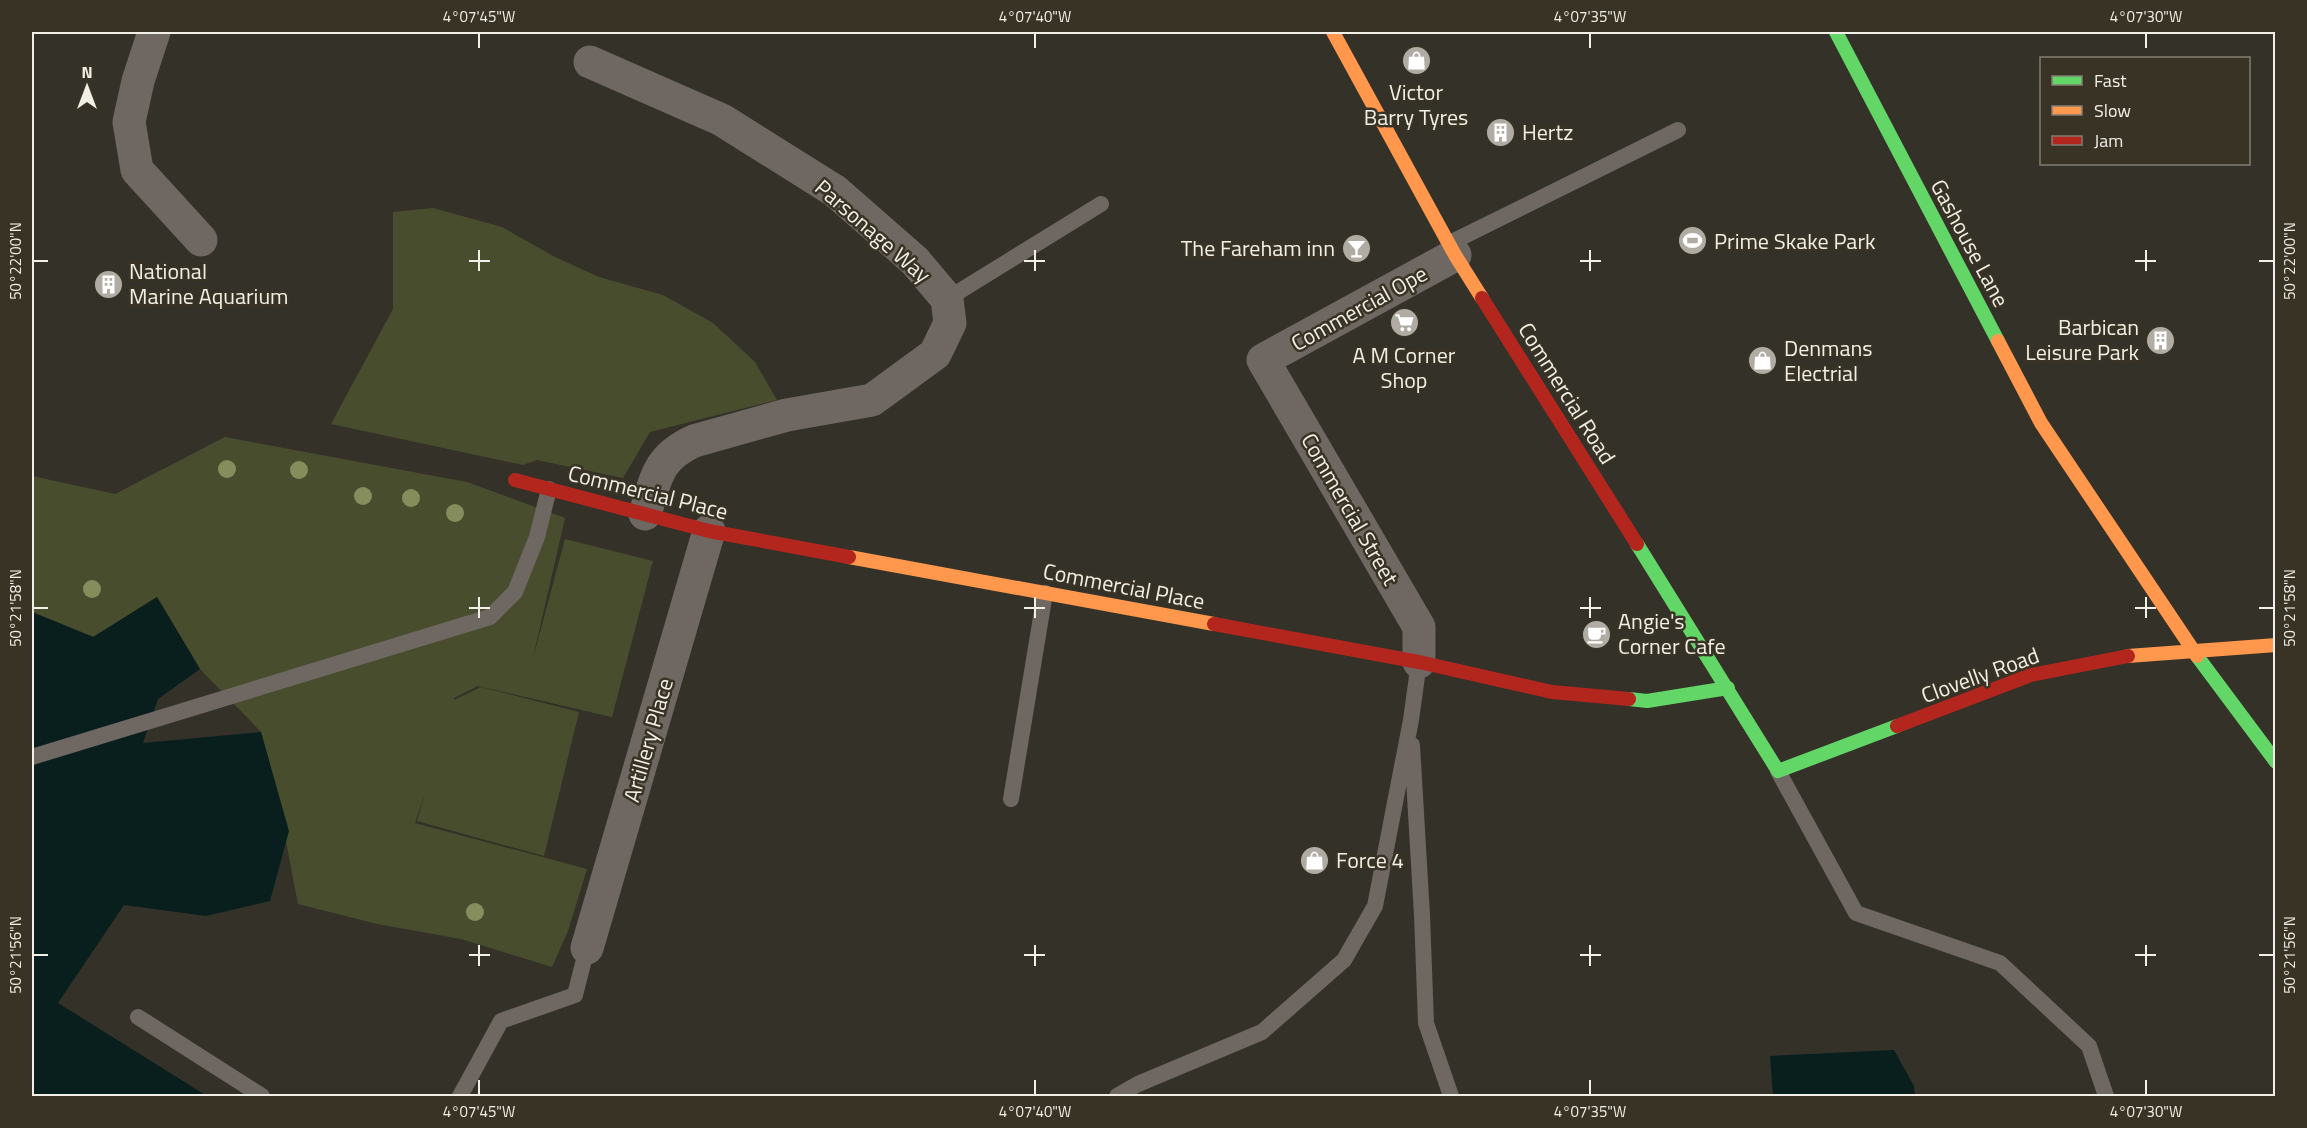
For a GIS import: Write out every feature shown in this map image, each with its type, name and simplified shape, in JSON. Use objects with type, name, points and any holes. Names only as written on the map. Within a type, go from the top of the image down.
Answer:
[{"type":"street","points":[[154,32],[138,81],[129,122],[137,170],[201,240]]},
{"type":"street","name":"Commercial Road","points":[[1333,32],[1453,249],[1778,771]]},
{"type":"street","name":"Gashouse Lane","points":[[1836,32],[2041,423],[2192,650],[2276,762]]},
{"type":"street","name":"Parsonage Way","points":[[590,62],[722,120],[835,191],[915,261],[947,299],[950,323],[935,354],[872,400],[787,415],[694,441],[681,447],[666,459],[655,478],[645,514]]},
{"type":"street","name":"Commercial Ope","points":[[1263,360],[1453,249]]},
{"type":"street","name":"Commercial Street","points":[[1263,360],[1419,627],[1419,662]]},
{"type":"street","name":"Commercial Place","points":[[515,480],[709,531],[1419,662],[1552,692],[1647,700],[1728,688]]},
{"type":"street","name":"Artillery Place","points":[[587,948],[709,531]]},
{"type":"street","name":"Clovelly Road","points":[[1778,771],[2031,675],[2116,657],[2276,645]]},
{"type":"lane","points":[[1453,249],[1678,130]]},
{"type":"lane","points":[[947,299],[1101,204]]},
{"type":"lane","points":[[32,757],[490,617],[515,592],[537,537],[549,489]]},
{"type":"lane","points":[[1011,799],[1045,593]]},
{"type":"lane","points":[[1117,1096],[1138,1084],[1262,1032],[1344,960],[1375,906],[1419,662]]},
{"type":"lane","points":[[1410,720],[1426,1023],[1451,1096]]},
{"type":"lane","points":[[1778,771],[1856,912],[2000,963],[2089,1046],[2106,1096]]},
{"type":"lane","points":[[459,1096],[501,1021],[575,995],[587,948]]},
{"type":"lane","points":[[138,1017],[262,1096]]},
{"type":"green space","points":[[433,208],[502,227],[555,257],[599,277],[663,295],[713,323],[755,362],[777,400],[650,432],[623,478],[537,460],[523,465],[331,424],[393,309],[393,212]]},
{"type":"green space","points":[[225,437],[467,482],[565,518],[532,662],[565,539],[653,561],[612,717],[478,686],[454,698],[454,700],[481,687],[579,712],[544,856],[417,821],[425,793],[415,823],[587,869],[568,931],[552,967],[461,939],[377,924],[298,904],[275,784],[261,732],[200,669],[157,597],[94,637],[32,612],[32,476],[115,494]]},
{"type":"water","points":[[157,597],[200,669],[158,699],[143,743],[261,732],[289,831],[270,901],[206,916],[124,905],[58,1003],[207,1096],[32,1096],[32,612],[93,637]]},
{"type":"water","points":[[1894,1050],[1914,1086],[1915,1096],[1773,1096],[1770,1056]]},
{"type":"traffic: fast","points":[[1836,32],[1998,341]]},
{"type":"traffic: fast","points":[[1637,544],[1778,771],[1897,726]]},
{"type":"traffic: fast","points":[[2197,656],[2276,762]]},
{"type":"traffic: fast","points":[[1629,699],[1647,701],[1728,688]]},
{"type":"traffic: slow","points":[[1333,32],[1455,255],[1482,298]]},
{"type":"traffic: slow","points":[[1998,341],[2041,423],[2197,656]]},
{"type":"traffic: slow","points":[[849,557],[1214,624]]},
{"type":"traffic: slow","points":[[2128,656],[2276,645]]},
{"type":"traffic: jam","points":[[1482,298],[1637,544]]},
{"type":"traffic: jam","points":[[515,480],[709,531],[849,557]]},
{"type":"traffic: jam","points":[[1214,624],[1419,662],[1552,692],[1629,699]]},
{"type":"traffic: jam","points":[[1897,726],[2031,675],[2128,656]]},
{"type":"place","name":"Victor Barry Tyres","points":[[1416,60]]},
{"type":"place","name":"Hertz","points":[[1501,132]]},
{"type":"place","name":"Prime Skake Park","points":[[1693,241]]},
{"type":"place","name":"The Fareham inn","points":[[1356,248]]},
{"type":"place","name":"National Marine Aquarium","points":[[108,284]]},
{"type":"place","name":"A M Corner Shop","points":[[1404,323]]},
{"type":"place","name":"Barbican Leisure Park","points":[[2160,340]]},
{"type":"place","name":"Denmans Electrial","points":[[1763,361]]},
{"type":"place","name":"Angie's Corner Cafe","points":[[1597,634]]},
{"type":"place","name":"Force 4","points":[[1315,860]]}]
